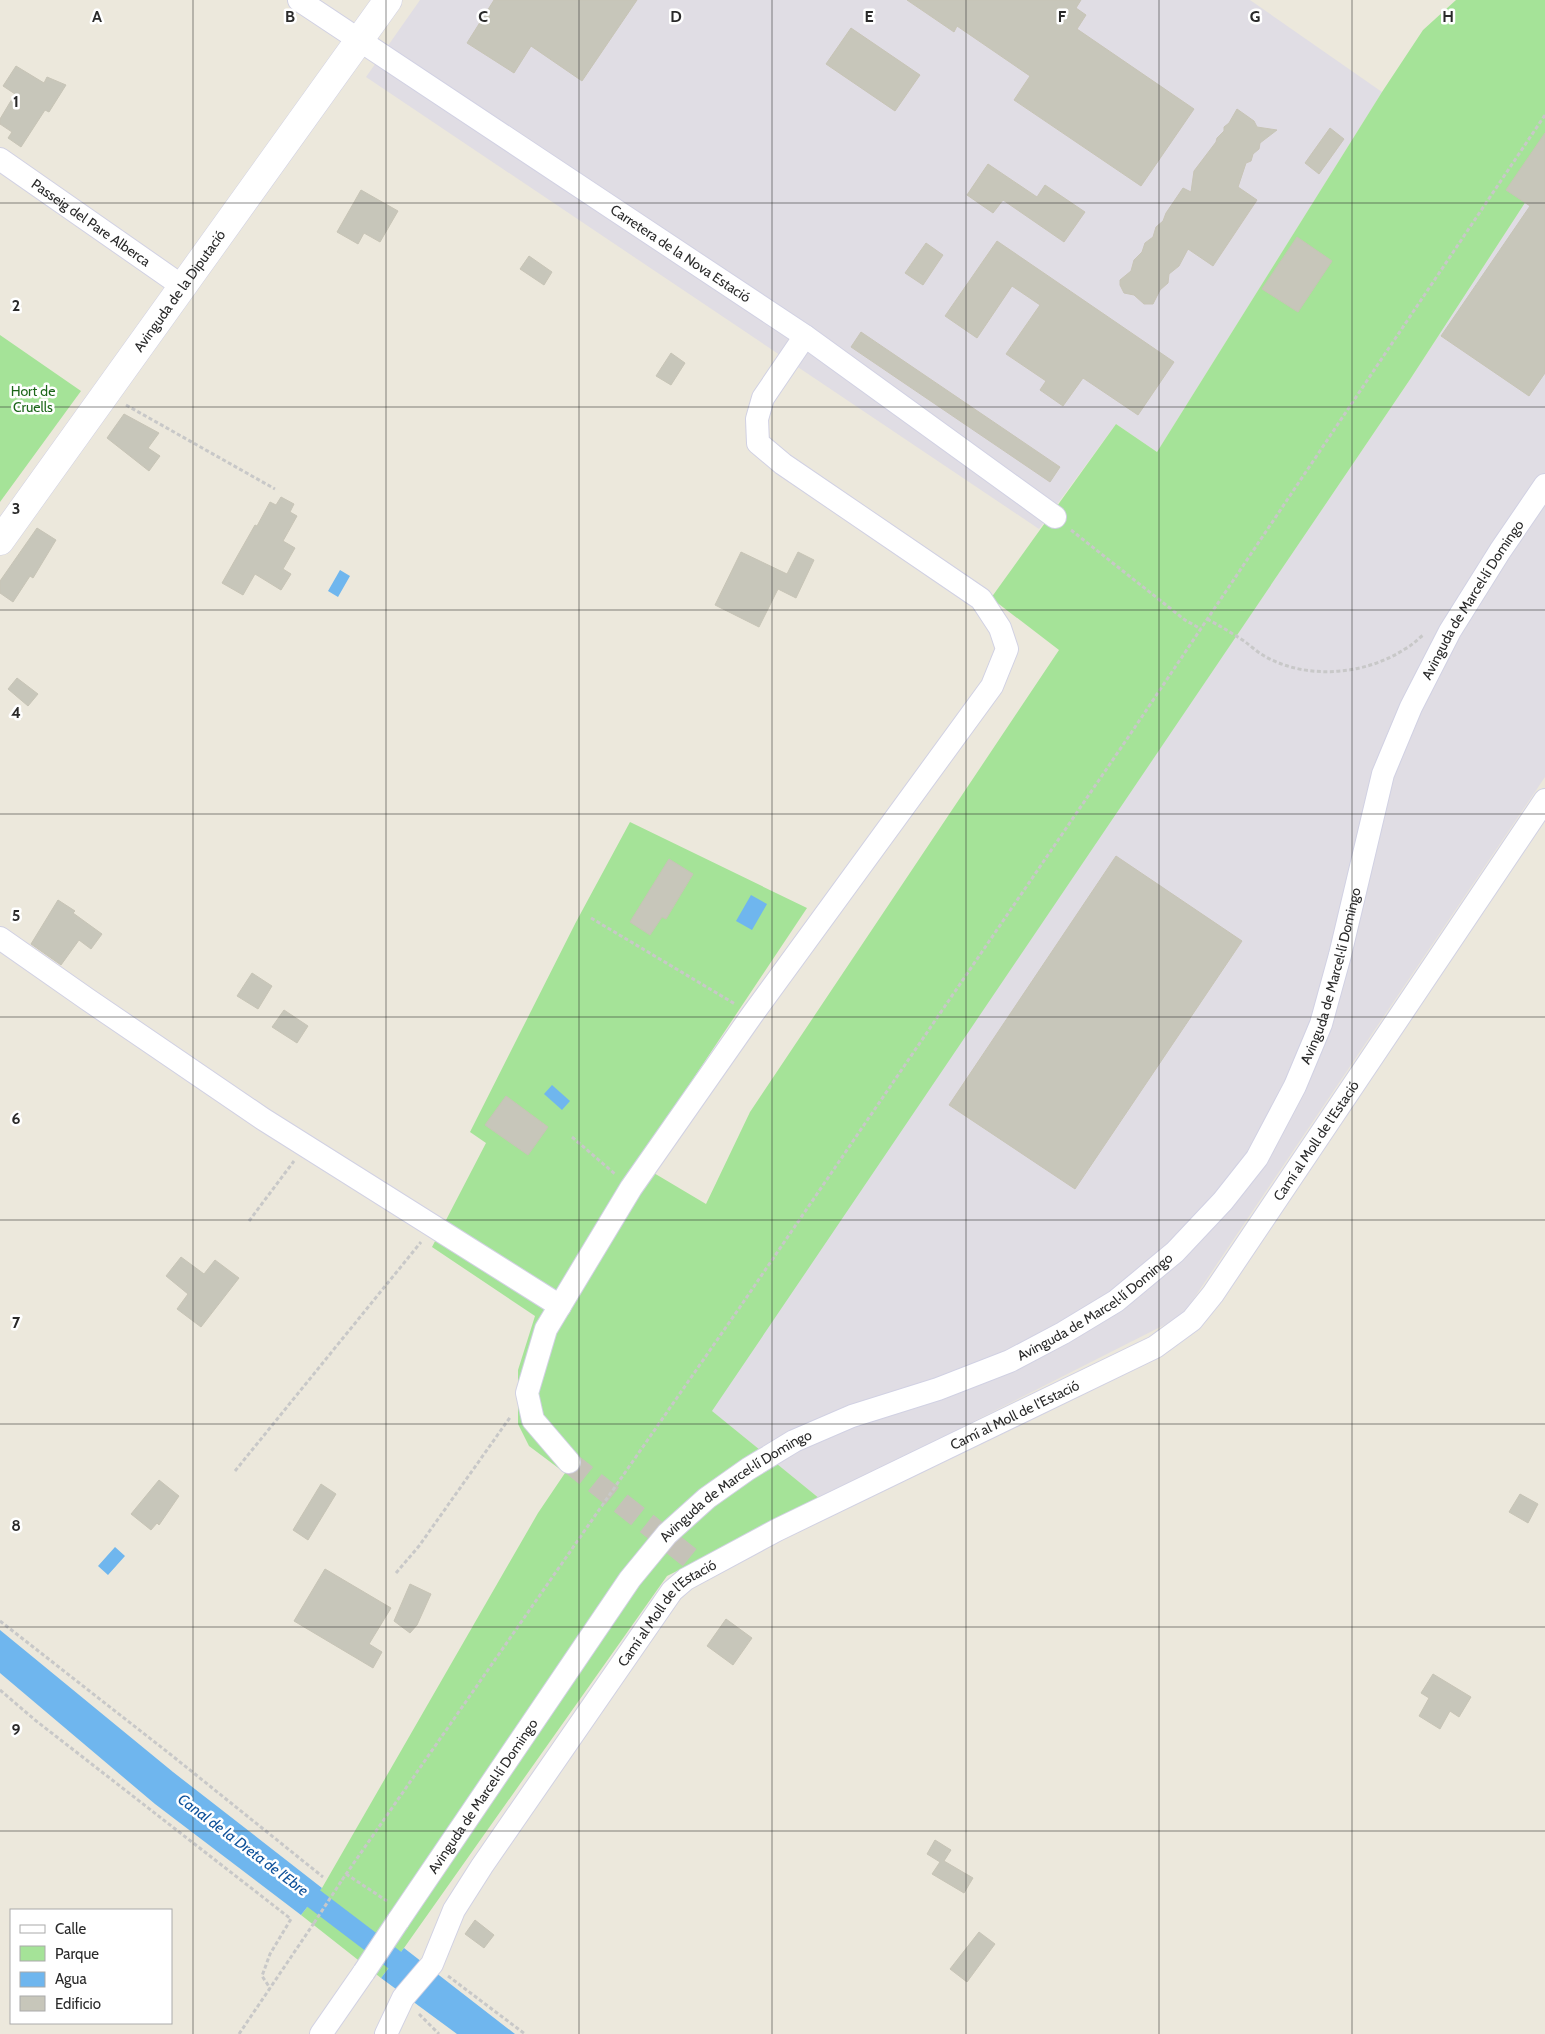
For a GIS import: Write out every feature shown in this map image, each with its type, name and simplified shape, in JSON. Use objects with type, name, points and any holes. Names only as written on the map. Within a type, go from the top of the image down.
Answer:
[{"type":"street","name":"Carretera de la Nova Estació","points":[[299,0],[805,336],[1055,517]]},
{"type":"street","name":"Avinguda de la Diputació","points":[[0,541],[388,0]]},
{"type":"street","name":"Passeig del Pare Alberca","points":[[0,160],[182,286]]},
{"type":"street","points":[[570,1462],[533,1420],[527,1393],[546,1329],[631,1188],[752,1015],[992,686],[1007,649],[1000,628],[981,598],[783,464],[758,443],[756,419],[763,398],[805,336]]},
{"type":"street","name":"Avinguda de Marcel·lí Domingo","points":[[321,2034],[630,1580],[667,1534],[707,1498],[748,1469],[794,1441],[852,1416],[938,1389],[1010,1361],[1063,1333],[1116,1301],[1176,1252],[1223,1201],[1257,1158],[1295,1086],[1321,1024],[1340,955],[1384,774],[1412,707],[1450,631],[1500,551],[1545,485]]},
{"type":"street","name":"Camí al Moll de l'Estació","points":[[386,2034],[403,1998],[432,1964],[454,1910],[487,1858],[672,1591],[686,1579],[777,1530],[1155,1347],[1192,1320],[1213,1294],[1545,800]]},
{"type":"street","points":[[0,938],[263,1119],[560,1306]]},
{"type":"path","points":[[239,2034],[346,1874],[740,1307],[1201,629],[1545,115]]},
{"type":"path","points":[[107,393],[140,414],[275,489]]},
{"type":"path","points":[[1055,517],[1113,561],[1185,620],[1201,629]]},
{"type":"path","points":[[1207,619],[1264,656],[1282,665],[1306,671],[1342,672],[1379,661],[1405,650],[1437,623],[1450,631]]},
{"type":"path","points":[[591,918],[752,1015]]},
{"type":"path","points":[[572,1137],[631,1188]]},
{"type":"path","points":[[250,1221],[305,1146]]},
{"type":"path","points":[[235,1471],[434,1226]]},
{"type":"path","points":[[396,1573],[436,1522],[527,1393]]},
{"type":"path","points":[[0,1621],[170,1754],[322,1877]]},
{"type":"path","points":[[0,1690],[42,1726],[291,1919],[270,1954],[262,1976],[270,1988]]},
{"type":"path","points":[[346,1874],[401,1917]]},
{"type":"path","points":[[432,1964],[525,2034]]},
{"type":"path","points":[[403,1998],[439,2034]]},
{"type":"shaded area","points":[[420,0],[1250,0],[1382,92],[1157,452],[1116,424],[1039,529],[366,77]]},
{"type":"shaded area","points":[[1545,172],[1545,777],[1182,1316],[820,1499],[711,1411],[1411,378]]},
{"type":"green space","points":[[1456,0],[1545,0],[1545,172],[1411,378],[712,1411],[820,1499],[667,1576],[381,1978],[301,1915],[322,1888],[538,1513],[565,1473],[529,1446],[518,1424],[518,1370],[535,1316],[432,1247],[486,1143],[470,1132],[576,922],[630,822],[807,908],[637,1163],[706,1204],[750,1112],[1059,650],[991,598],[1116,424],[1157,452],[1382,92],[1423,30]]},
{"type":"green space","name":"Hort de Cruells","points":[[0,335],[81,391],[0,502]]},
{"type":"water","points":[[340,570],[350,576],[338,597],[328,591]]},
{"type":"water","points":[[751,895],[767,904],[752,930],[736,921]]},
{"type":"water","points":[[552,1085],[570,1101],[562,1110],[544,1094]]},
{"type":"water","points":[[115,1547],[125,1556],[108,1575],[98,1566]]},
{"type":"water","points":[[0,1630],[173,1772],[322,1888],[301,1915],[155,1804],[0,1673]]},
{"type":"water","points":[[404,1948],[515,2034],[457,2034],[381,1978]]},
{"type":"building","points":[[494,0],[637,0],[582,81],[531,46],[514,73],[467,43]]},
{"type":"building","points":[[907,0],[1081,0],[1076,8],[1086,15],[1077,29],[1194,109],[1141,186],[1014,100],[1030,76],[957,26],[954,32]]},
{"type":"building","points":[[851,28],[920,75],[895,111],[826,64]]},
{"type":"building","points":[[16,66],[44,83],[47,77],[66,85],[49,112],[45,110],[21,147],[8,138],[12,132],[0,124],[0,119],[15,94],[3,86]]},
{"type":"building","points":[[1237,109],[1254,121],[1257,127],[1277,130],[1260,143],[1259,149],[1253,154],[1251,161],[1246,163],[1238,187],[1257,200],[1213,266],[1188,249],[1179,266],[1169,274],[1168,283],[1160,290],[1153,304],[1144,304],[1134,295],[1124,293],[1120,280],[1131,271],[1134,260],[1142,252],[1145,243],[1153,237],[1156,227],[1163,221],[1166,213],[1183,188],[1191,192],[1194,171],[1224,131],[1224,127],[1229,123]]},
{"type":"building","points":[[1330,128],[1344,139],[1319,174],[1305,163]]},
{"type":"building","points":[[1545,133],[1545,373],[1529,396],[1441,336],[1530,206],[1506,190]]},
{"type":"building","points":[[988,164],[1037,197],[1045,185],[1085,212],[1064,242],[1003,200],[993,213],[967,195]]},
{"type":"building","points":[[361,190],[398,211],[380,242],[364,233],[358,244],[337,232]]},
{"type":"building","points":[[1297,237],[1332,261],[1298,312],[1262,289]]},
{"type":"building","points":[[997,241],[1174,362],[1138,415],[1083,378],[1063,406],[1040,390],[1046,381],[1006,354],[1040,305],[1012,286],[977,338],[945,316]]},
{"type":"building","points":[[926,243],[943,255],[923,285],[905,273]]},
{"type":"building","points":[[529,256],[552,272],[544,285],[520,269]]},
{"type":"building","points":[[861,332],[1060,467],[1050,482],[851,347]]},
{"type":"building","points":[[671,353],[685,363],[671,385],[656,376]]},
{"type":"building","points":[[124,414],[159,433],[148,448],[160,456],[149,471],[107,438]]},
{"type":"building","points":[[281,497],[294,504],[290,512],[297,516],[283,541],[295,548],[283,569],[291,574],[281,590],[255,574],[243,595],[222,583],[270,502],[276,505]]},
{"type":"building","points":[[37,528],[56,540],[33,578],[30,576],[13,602],[0,593],[0,581]]},
{"type":"building","points":[[741,552],[787,574],[798,552],[814,560],[796,598],[778,589],[759,627],[715,605]]},
{"type":"building","points":[[17,678],[38,694],[28,706],[8,689]]},
{"type":"building","points":[[1116,856],[1242,941],[1075,1189],[949,1105]]},
{"type":"building","points":[[669,859],[693,874],[666,919],[662,917],[650,935],[630,922]]},
{"type":"building","points":[[58,900],[75,911],[73,913],[102,934],[91,949],[79,940],[61,965],[31,944]]},
{"type":"building","points":[[252,973],[272,986],[258,1009],[237,996]]},
{"type":"building","points":[[284,1010],[308,1026],[297,1043],[272,1027]]},
{"type":"building","points":[[506,1096],[548,1127],[528,1155],[485,1125]]},
{"type":"building","points":[[181,1257],[204,1274],[215,1260],[239,1278],[201,1327],[177,1309],[188,1294],[166,1276]]},
{"type":"building","points":[[159,1480],[179,1496],[159,1525],[157,1523],[151,1530],[131,1514]]},
{"type":"building","points":[[321,1484],[336,1494],[308,1540],[293,1530]]},
{"type":"building","points":[[1520,1494],[1538,1504],[1528,1523],[1509,1512]]},
{"type":"building","points":[[325,1569],[391,1608],[369,1644],[382,1652],[373,1668],[294,1621]]},
{"type":"building","points":[[410,1584],[431,1594],[417,1625],[410,1633],[394,1621]]},
{"type":"building","points":[[726,1619],[752,1638],[733,1665],[707,1646]]},
{"type":"building","points":[[1433,1674],[1471,1697],[1459,1717],[1450,1711],[1440,1729],[1419,1716],[1429,1698],[1421,1693]]},
{"type":"building","points":[[935,1840],[951,1850],[944,1861],[973,1878],[964,1893],[932,1874],[940,1862],[927,1854]]},
{"type":"building","points":[[475,1920],[494,1935],[484,1948],[465,1934]]},
{"type":"building","points":[[979,1932],[995,1944],[967,1982],[950,1969]]},
{"type":"waterway","name":"Canal de la Dreta de l'Ebre","points":[[292,1882],[417,1977]]},
{"type":"tunnel","points":[[569,1462],[704,1569]]}]
